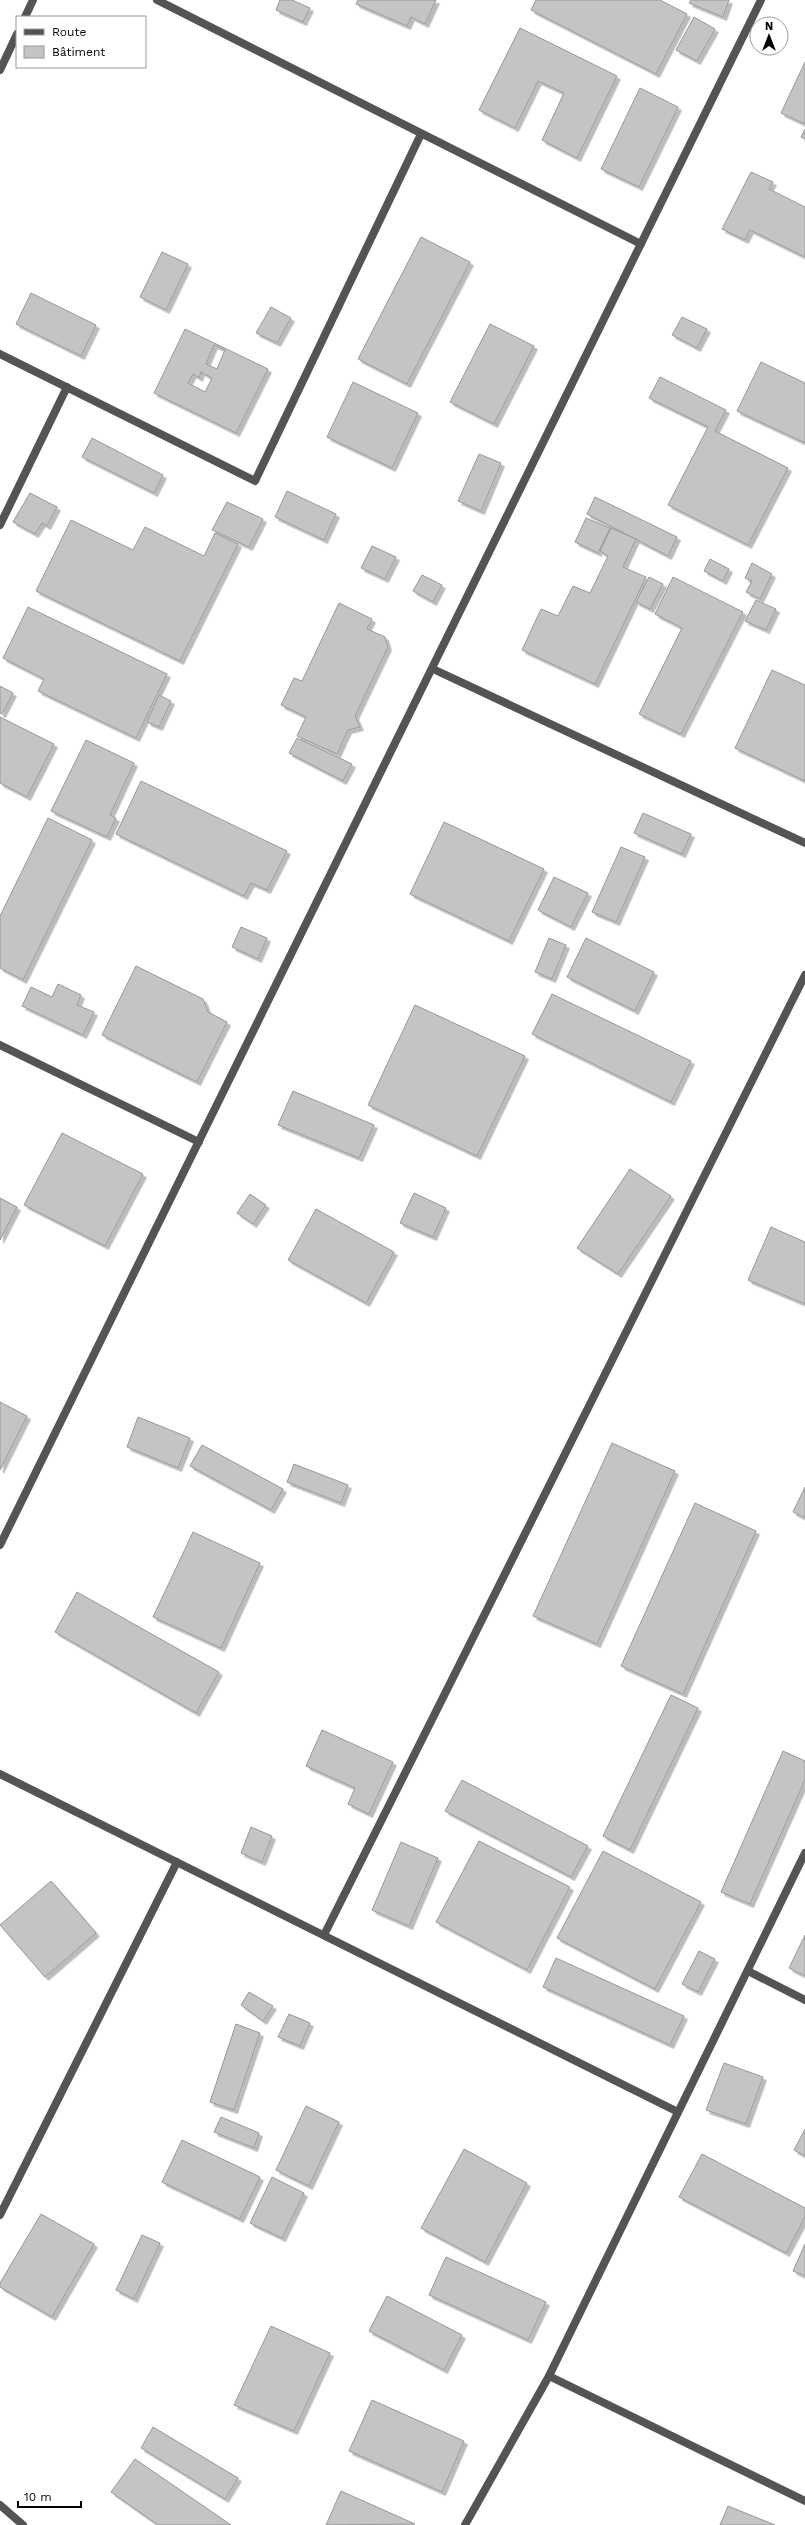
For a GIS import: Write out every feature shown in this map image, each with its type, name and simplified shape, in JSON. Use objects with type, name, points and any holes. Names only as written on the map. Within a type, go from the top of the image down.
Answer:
[{"type":"street","points":[[25,16],[33,0]]},
{"type":"street","points":[[156,0],[641,244]]},
{"type":"street","points":[[0,1545],[433,669],[761,0]]},
{"type":"street","points":[[0,70],[16,36]]},
{"type":"street","points":[[0,354],[255,481],[421,134]]},
{"type":"street","points":[[0,525],[67,387]]},
{"type":"street","points":[[433,669],[805,843]]},
{"type":"street","points":[[324,1935],[805,975]]},
{"type":"street","points":[[0,1045],[199,1142]]},
{"type":"street","points":[[0,1774],[678,2112]]},
{"type":"street","points":[[465,2525],[549,2376],[805,1853]]},
{"type":"street","points":[[0,2215],[177,1862]]},
{"type":"street","points":[[748,1971],[805,2000]]},
{"type":"street","points":[[549,2376],[805,2501]]},
{"type":"street","points":[[0,2505],[23,2525]]},
{"type":"building","points":[[280,0],[292,0],[310,8],[303,22],[276,10]]},
{"type":"building","points":[[358,0],[436,0],[425,24],[411,17],[407,26],[356,4]]},
{"type":"building","points":[[536,0],[660,0],[687,14],[656,74],[531,10]]},
{"type":"building","points":[[691,0],[729,0],[723,17],[689,3]]},
{"type":"building","points":[[694,17],[715,29],[697,61],[676,50]]},
{"type":"building","points":[[520,28],[617,76],[577,158],[542,140],[564,93],[538,81],[515,128],[479,110]]},
{"type":"building","points":[[805,62],[805,124],[781,113]]},
{"type":"building","points":[[640,88],[678,107],[639,187],[601,169]]},
{"type":"building","points":[[805,129],[805,139],[801,137]]},
{"type":"building","points":[[751,172],[773,182],[769,189],[805,207],[805,257],[750,230],[745,240],[722,229]]},
{"type":"building","points":[[421,237],[470,262],[407,384],[358,359]]},
{"type":"building","points":[[162,252],[188,264],[166,310],[140,297]]},
{"type":"building","points":[[31,293],[96,325],[81,356],[16,324]]},
{"type":"building","points":[[271,307],[291,318],[277,343],[256,333]]},
{"type":"building","points":[[682,317],[707,329],[697,348],[672,335]]},
{"type":"building","points":[[490,324],[534,346],[494,424],[450,402]]},
{"type":"building","points":[[185,329],[268,369],[236,433],[154,393]],"holes":[[[214,345],[225,350],[217,369],[206,364]],[[201,372],[212,378],[205,392],[188,383],[193,374],[199,378]]]},
{"type":"building","points":[[761,362],[805,383],[805,443],[737,411]]},
{"type":"building","points":[[660,377],[726,410],[715,431],[788,468],[748,545],[668,505],[708,427],[649,398]]},
{"type":"building","points":[[353,382],[418,413],[392,468],[327,437]]},
{"type":"building","points":[[92,438],[163,475],[154,493],[82,457]]},
{"type":"building","points":[[479,454],[501,463],[481,511],[458,501]]},
{"type":"building","points":[[287,491],[336,514],[324,540],[275,517]]},
{"type":"building","points":[[30,493],[57,507],[47,526],[42,523],[35,534],[13,522]]},
{"type":"building","points":[[595,497],[677,537],[668,556],[587,514]]},
{"type":"building","points":[[227,502],[263,519],[249,547],[212,530]]},
{"type":"building","points":[[586,518],[610,528],[598,553],[575,542]]},
{"type":"building","points":[[71,520],[133,550],[145,527],[204,556],[215,533],[238,544],[180,661],[36,591]]},
{"type":"building","points":[[611,528],[636,539],[623,567],[646,577],[595,684],[522,650],[541,609],[558,616],[573,586],[590,593],[608,556],[600,551]]},
{"type":"building","points":[[372,546],[396,557],[385,579],[361,568]]},
{"type":"building","points":[[710,559],[729,569],[723,581],[704,571]]},
{"type":"building","points":[[752,563],[772,574],[760,599],[746,592],[752,581],[745,578]]},
{"type":"building","points":[[422,575],[442,585],[433,602],[413,591]]},
{"type":"building","points":[[649,577],[663,584],[650,609],[636,602]]},
{"type":"building","points":[[673,577],[743,612],[681,734],[639,714],[682,628],[655,614]]},
{"type":"building","points":[[756,600],[776,609],[766,630],[745,621]]},
{"type":"building","points":[[339,603],[372,619],[367,629],[385,637],[388,647],[355,716],[360,727],[348,730],[337,754],[297,736],[306,717],[281,705],[294,678],[302,681]]},
{"type":"building","points":[[28,607],[167,674],[136,738],[38,691],[44,679],[3,658]]},
{"type":"building","points":[[772,670],[805,685],[805,781],[735,748]]},
{"type":"building","points":[[0,686],[13,693],[2,714],[0,713]]},
{"type":"building","points":[[159,695],[171,701],[159,727],[147,722]]},
{"type":"building","points":[[0,717],[54,744],[27,797],[0,783]]},
{"type":"building","points":[[297,738],[352,764],[343,781],[289,753]]},
{"type":"building","points":[[86,740],[134,763],[110,815],[116,818],[107,837],[51,811]]},
{"type":"building","points":[[141,781],[287,851],[267,890],[251,883],[244,896],[116,834]]},
{"type":"building","points":[[643,813],[691,834],[682,854],[634,833]]},
{"type":"building","points":[[48,818],[92,840],[23,980],[0,968],[0,916]]},
{"type":"building","points":[[444,822],[544,869],[509,941],[410,894]]},
{"type":"building","points":[[621,847],[645,857],[616,922],[592,912]]},
{"type":"building","points":[[554,877],[588,893],[571,927],[538,910]]},
{"type":"building","points":[[241,927],[267,938],[258,959],[232,947]]},
{"type":"building","points":[[549,938],[566,945],[552,979],[535,972]]},
{"type":"building","points":[[586,938],[654,972],[635,1011],[567,977]]},
{"type":"building","points":[[136,966],[203,999],[208,1012],[227,1022],[197,1082],[102,1035]]},
{"type":"building","points":[[58,984],[81,995],[77,1005],[94,1012],[83,1035],[22,1006],[31,987],[52,997]]},
{"type":"building","points":[[552,994],[691,1061],[671,1102],[532,1034]]},
{"type":"building","points":[[415,1005],[525,1056],[477,1156],[368,1105]]},
{"type":"building","points":[[293,1091],[374,1125],[359,1158],[278,1125]]},
{"type":"building","points":[[62,1133],[143,1174],[105,1246],[24,1205]]},
{"type":"building","points":[[630,1169],[671,1196],[618,1274],[577,1248]]},
{"type":"building","points":[[414,1193],[446,1208],[433,1237],[400,1223]]},
{"type":"building","points":[[250,1194],[266,1205],[253,1224],[237,1213]]},
{"type":"building","points":[[0,1198],[17,1207],[0,1240]]},
{"type":"building","points":[[316,1209],[394,1252],[366,1303],[288,1260]]},
{"type":"building","points":[[771,1227],[805,1242],[805,1304],[748,1280]]},
{"type":"building","points":[[0,1402],[27,1416],[0,1470]]},
{"type":"building","points":[[138,1417],[190,1438],[178,1468],[127,1447]]},
{"type":"building","points":[[612,1443],[675,1471],[597,1644],[533,1616]]},
{"type":"building","points":[[202,1445],[283,1489],[271,1510],[190,1466]]},
{"type":"building","points":[[294,1464],[348,1485],[341,1503],[287,1482]]},
{"type":"building","points":[[805,1487],[805,1518],[793,1512]]},
{"type":"building","points":[[695,1503],[756,1531],[683,1694],[621,1666]]},
{"type":"building","points":[[193,1532],[260,1563],[221,1648],[153,1617]]},
{"type":"building","points":[[77,1592],[219,1672],[196,1713],[55,1632]]},
{"type":"building","points":[[671,1695],[698,1708],[630,1850],[603,1836]]},
{"type":"building","points":[[322,1730],[393,1762],[369,1814],[348,1804],[355,1788],[306,1766]]},
{"type":"building","points":[[783,1751],[805,1761],[805,1780],[750,1904],[721,1892]]},
{"type":"building","points":[[462,1780],[588,1846],[571,1877],[445,1811]]},
{"type":"building","points":[[251,1827],[272,1836],[262,1862],[241,1853]]},
{"type":"building","points":[[479,1841],[570,1887],[527,1970],[436,1922]]},
{"type":"building","points":[[401,1842],[438,1858],[409,1926],[372,1910]]},
{"type":"building","points":[[603,1851],[701,1902],[655,1989],[557,1938]]},
{"type":"building","points":[[51,1881],[96,1933],[45,1977],[0,1925]]},
{"type":"building","points":[[805,1935],[805,1976],[789,1968]]},
{"type":"building","points":[[699,1951],[715,1959],[698,1992],[682,1984]]},
{"type":"building","points":[[556,1958],[684,2016],[670,2045],[543,1987]]},
{"type":"building","points":[[249,1992],[273,2006],[263,2021],[241,2005]]},
{"type":"building","points":[[289,2014],[310,2023],[300,2046],[278,2037]]},
{"type":"building","points":[[236,2024],[260,2033],[234,2110],[210,2102]]},
{"type":"building","points":[[724,2063],[763,2077],[746,2124],[706,2110]]},
{"type":"building","points":[[306,2106],[339,2122],[309,2186],[276,2170]]},
{"type":"building","points":[[221,2117],[259,2133],[254,2148],[214,2132]]},
{"type":"building","points":[[805,2129],[805,2156],[794,2150]]},
{"type":"building","points":[[182,2140],[260,2177],[240,2219],[162,2182]]},
{"type":"building","points":[[464,2149],[527,2183],[485,2262],[421,2228]]},
{"type":"building","points":[[702,2154],[805,2208],[805,2217],[786,2253],[679,2197]]},
{"type":"building","points":[[272,2177],[304,2193],[282,2238],[250,2223]]},
{"type":"building","points":[[41,2214],[94,2244],[52,2317],[0,2287],[0,2283]]},
{"type":"building","points":[[142,2235],[160,2243],[134,2299],[116,2290]]},
{"type":"building","points":[[805,2244],[805,2276],[793,2271]]},
{"type":"building","points":[[446,2257],[546,2302],[528,2340],[429,2295]]},
{"type":"building","points":[[387,2296],[462,2335],[444,2370],[369,2331]]},
{"type":"building","points":[[271,2326],[330,2353],[294,2431],[234,2405]]},
{"type":"building","points":[[372,2400],[464,2441],[442,2492],[349,2451]]},
{"type":"building","points":[[153,2427],[238,2478],[225,2499],[141,2448]]},
{"type":"building","points":[[135,2459],[231,2525],[158,2525],[111,2492]]},
{"type":"building","points":[[341,2491],[415,2524],[326,2525]]},
{"type":"building","points":[[728,2506],[775,2525],[720,2525]]}]
